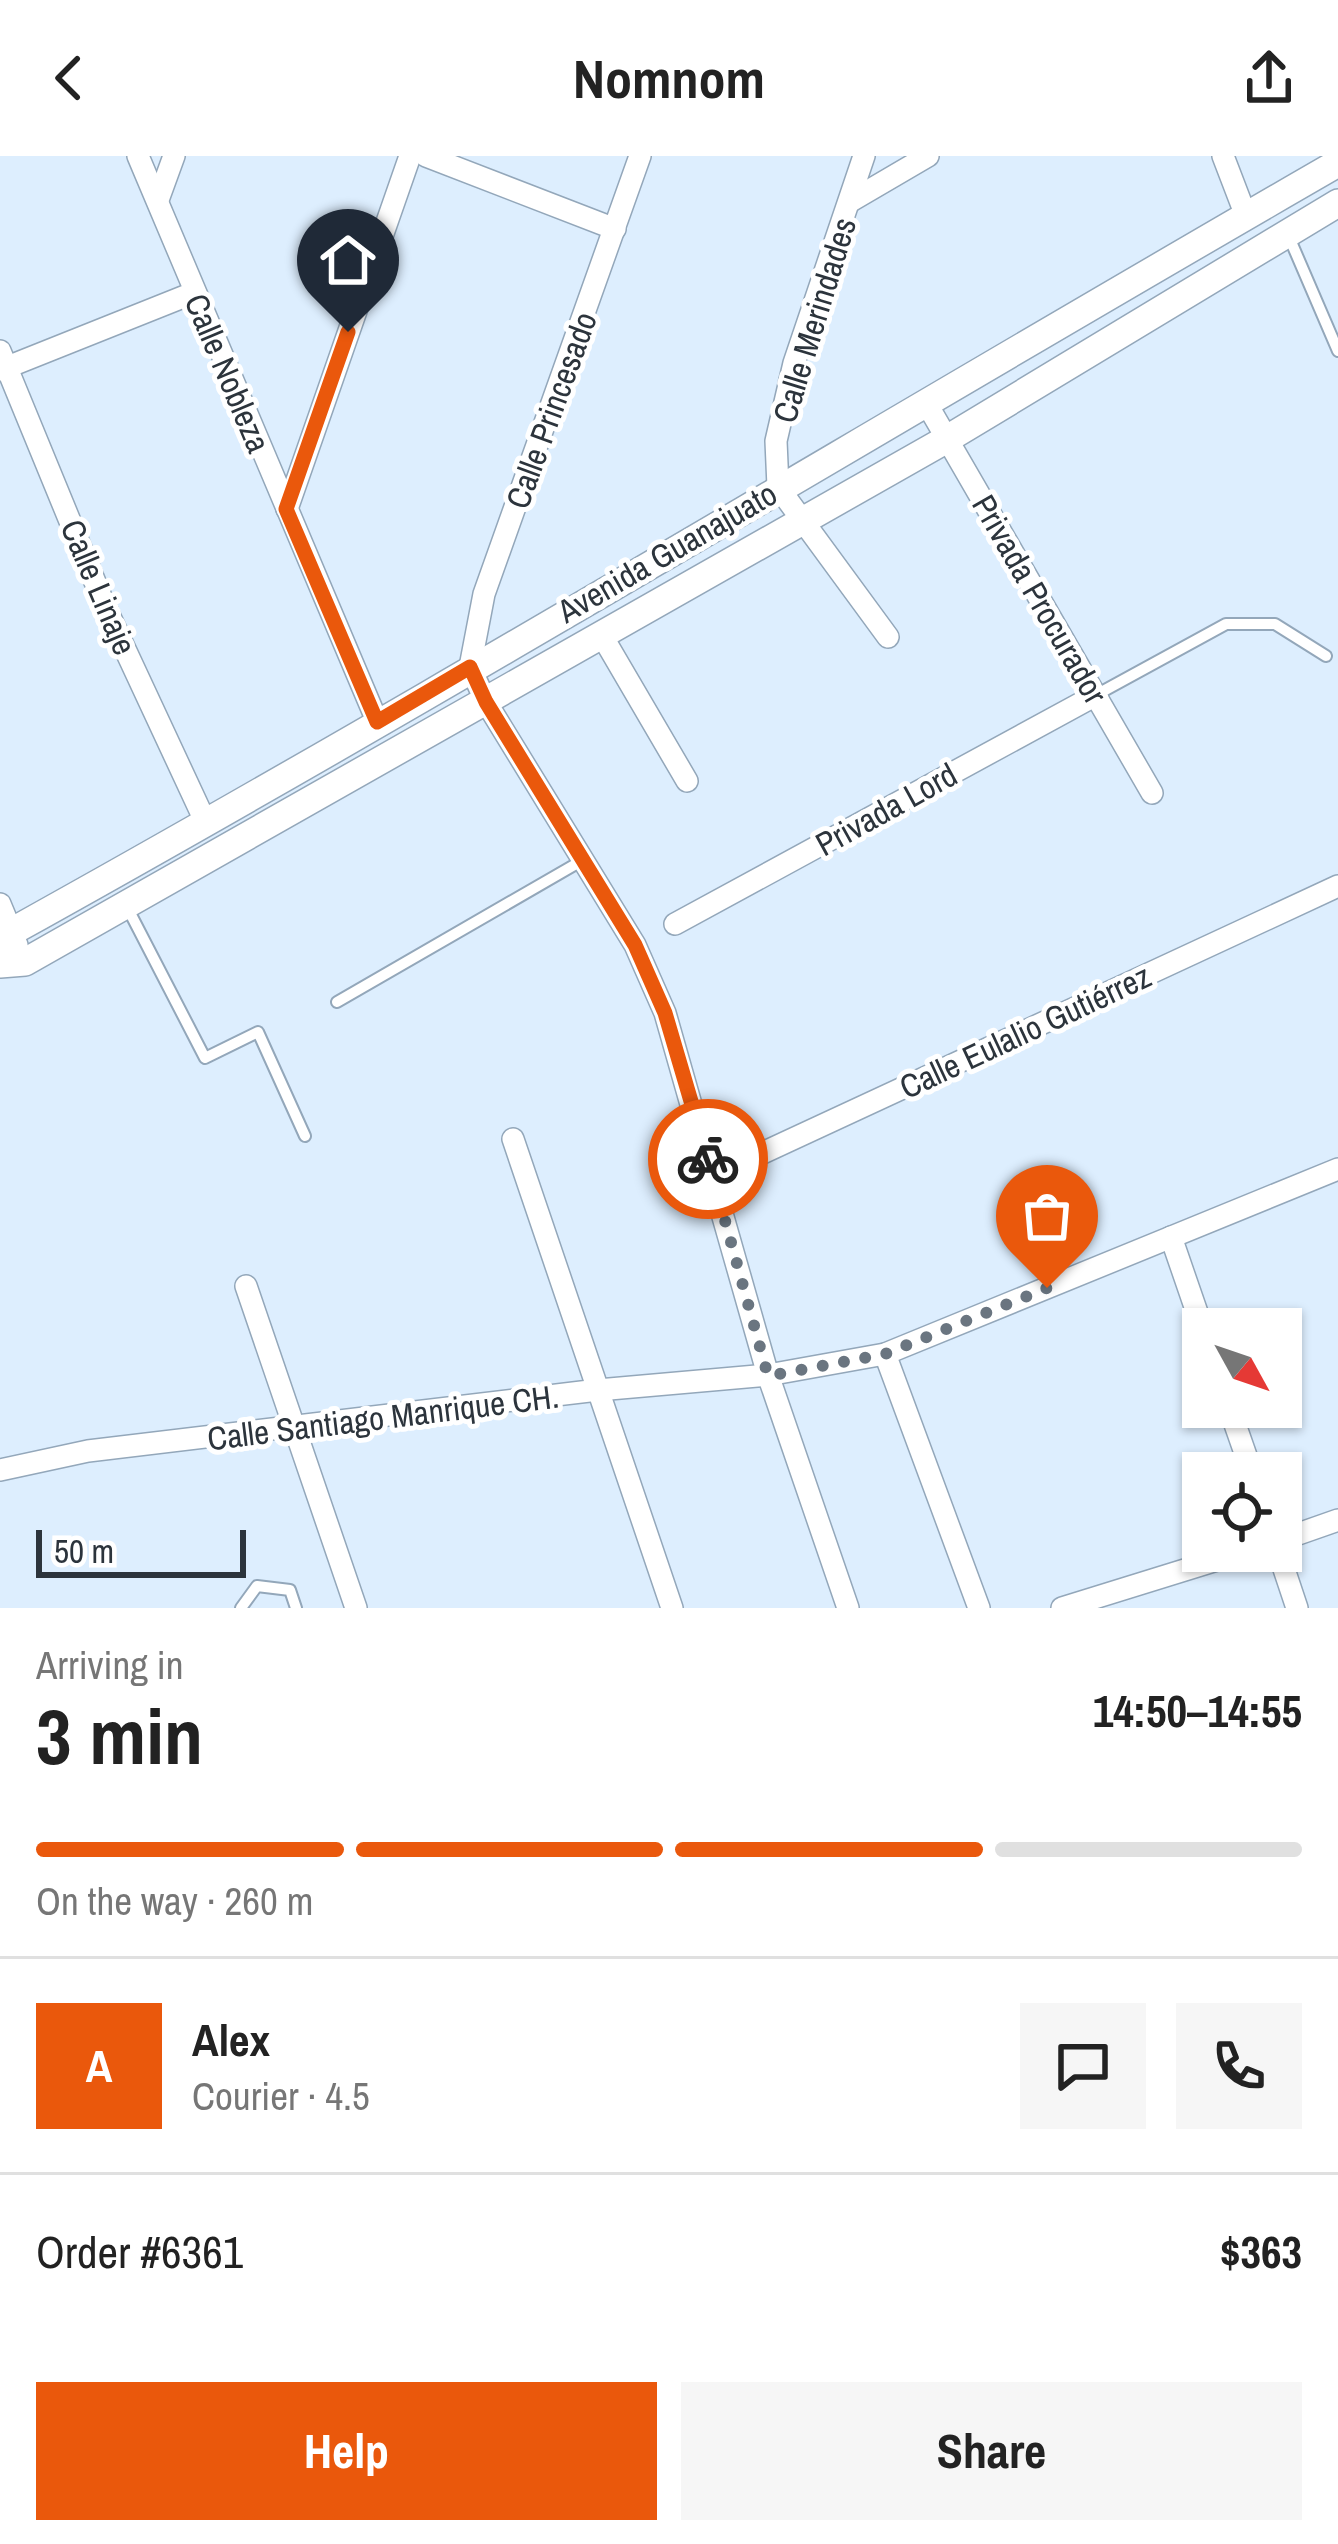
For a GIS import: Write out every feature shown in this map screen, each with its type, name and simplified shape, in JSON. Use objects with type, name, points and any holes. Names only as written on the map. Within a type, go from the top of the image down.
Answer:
[{"type":"street","name":"Calle Nobleza","points":[[138,156],[377,722]]},
{"type":"street","points":[[158,200],[175,156]]},
{"type":"street","points":[[286,509],[410,156]]},
{"type":"street","points":[[426,156],[615,229]]},
{"type":"street","name":"Calle Princesado","points":[[470,667],[484,594],[640,156]]},
{"type":"street","name":"Calle Merindades","points":[[778,487],[776,441],[794,363],[864,156]]},
{"type":"street","points":[[851,201],[928,156]]},
{"type":"street","points":[[1223,156],[1246,216]]},
{"type":"street","name":"Avenida Guanajuato","points":[[6,939],[1338,163]]},
{"type":"street","name":"Avenida Guanajuato","points":[[12,963],[127,907],[947,439],[1338,203]]},
{"type":"street","points":[[2,363],[193,293]]},
{"type":"street","name":"Calle Linaje","points":[[2,363],[104,604],[205,821]]},
{"type":"street","name":"Privada Procurador","points":[[928,406],[1152,793]]},
{"type":"street","points":[[778,487],[888,638]]},
{"type":"street","points":[[601,634],[687,781]]},
{"type":"street","points":[[470,667],[486,702],[635,945],[665,1013],[768,1376],[848,1608]]},
{"type":"street","name":"Privada Lord","points":[[675,924],[1096,694]]},
{"type":"street","name":"Calle Eulalio Gutiérrez","points":[[713,1176],[1338,886]]},
{"type":"street","points":[[0,904],[12,963]]},
{"type":"street","points":[[513,1139],[672,1608]]},
{"type":"street","name":"Calle Santiago Manrique CH.","points":[[0,1469],[88,1451],[598,1390],[768,1376],[885,1354],[1337,1172]]},
{"type":"street","points":[[1172,1237],[1196,1308]]},
{"type":"street","points":[[246,1286],[356,1608]]},
{"type":"street","points":[[885,1354],[979,1608]]},
{"type":"street","points":[[1302,1533],[1338,1520]]},
{"type":"street","points":[[1062,1608],[1182,1571]]},
{"type":"street","points":[[1285,1572],[1298,1608]]},
{"type":"lane","points":[[1288,233],[1338,351]]},
{"type":"lane","points":[[1096,694],[1226,624],[1275,624],[1326,656]]},
{"type":"lane","points":[[337,1002],[583,860]]},
{"type":"lane","points":[[127,907],[206,1058],[258,1032],[305,1136]]},
{"type":"lane","points":[[242,1608],[257,1586],[290,1590],[296,1608]]},
{"type":"way so far","points":[[708,1159],[768,1376],[885,1354],[1047,1288]]},
{"type":"route","points":[[348,332],[286,509],[377,722],[470,667],[486,702],[635,945],[665,1013],[708,1159]]}]
